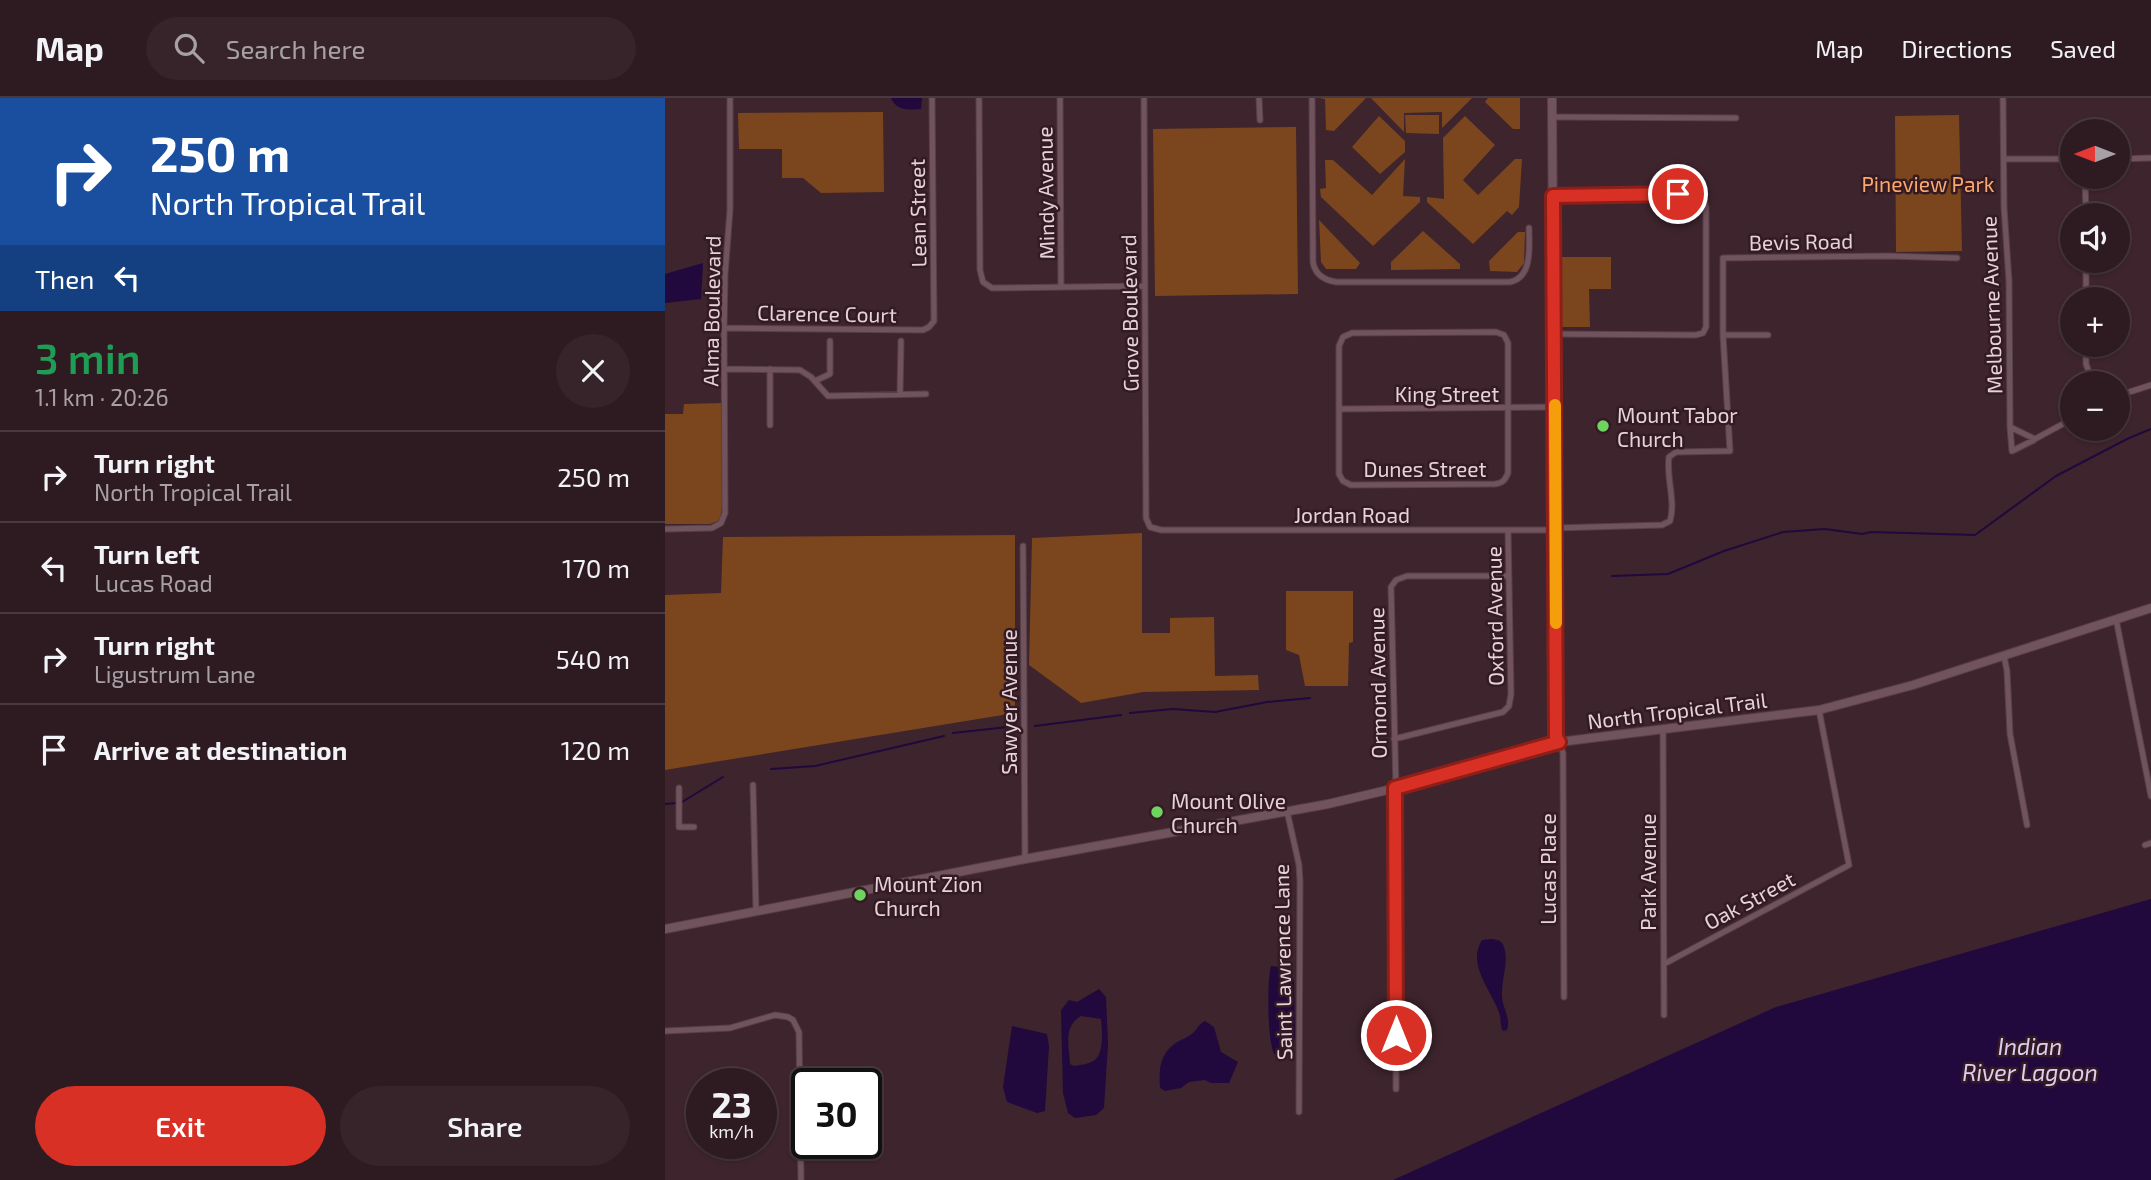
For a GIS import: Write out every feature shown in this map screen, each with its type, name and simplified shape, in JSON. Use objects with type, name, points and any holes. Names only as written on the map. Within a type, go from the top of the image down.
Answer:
[{"type":"street","name":"Alma Boulevard","points":[[665,528],[712,528],[721,523],[726,513],[724,328],[730,210],[730,98]]},
{"type":"street","name":"Lean Street","points":[[929,327],[934,321],[932,98]]},
{"type":"street","points":[[979,98],[980,270],[983,282],[992,288],[1145,286]]},
{"type":"street","name":"Mindy Avenue","points":[[1060,98],[1061,287]]},
{"type":"street","name":"Grove Boulevard","points":[[1145,98],[1146,518],[1150,527]]},
{"type":"street","points":[[1259,98],[1260,120]]},
{"type":"street","points":[[1312,98],[1314,268],[1321,277],[1336,282],[1510,282],[1522,276],[1526,269],[1529,228]]},
{"type":"street","points":[[1552,98],[1556,737],[1559,742]]},
{"type":"street","name":"Melbourne Avenue","points":[[2003,98],[2004,207],[2009,281],[2010,427]]},
{"type":"street","points":[[1552,117],[1736,118]]},
{"type":"street","points":[[2130,159],[2151,158]]},
{"type":"street","points":[[2004,159],[2060,159]]},
{"type":"street","points":[[1553,196],[1697,194],[1704,199],[1706,207],[1706,327],[1703,333],[1553,334]]},
{"type":"street","name":"Bevis Road","points":[[1555,529],[1662,525],[1670,521],[1672,513],[1667,468],[1669,457],[1676,452],[1730,452],[1723,335],[1723,258],[1957,258]]},
{"type":"street","name":"Clarence Court","points":[[724,328],[923,330],[929,327]]},
{"type":"street","points":[[1339,409],[1339,346],[1343,337],[1365,332],[1496,332],[1504,335],[1508,343],[1508,408]]},
{"type":"street","points":[[1723,335],[1768,335]]},
{"type":"street","points":[[815,381],[830,374],[830,341]]},
{"type":"street","points":[[900,394],[901,341]]},
{"type":"street","points":[[724,369],[800,370],[815,381],[828,396],[926,394]]},
{"type":"street","points":[[770,369],[770,425]]},
{"type":"street","points":[[2130,392],[2151,385]]},
{"type":"street","name":"King Street","points":[[1339,409],[1555,407]]},
{"type":"street","name":"Dunes Street","points":[[1339,409],[1339,474],[1343,481],[1351,485],[1501,483],[1508,473],[1508,408]]},
{"type":"street","points":[[2010,427],[2012,451],[2060,425]]},
{"type":"street","points":[[2010,427],[2035,439]]},
{"type":"street","name":"Jordan Road","points":[[1150,527],[1158,530],[1555,529]]},
{"type":"street","name":"Oxford Avenue","points":[[1394,739],[1503,712],[1509,706],[1508,530]]},
{"type":"street","name":"Sawyer Avenue","points":[[1023,546],[1025,859]]},
{"type":"street","name":"Ormond Avenue","points":[[1396,1089],[1391,587],[1396,580],[1407,576],[1509,576]]},
{"type":"street","name":"North Tropical Trail","points":[[665,929],[1328,804],[1559,742],[1819,710],[1913,685],[2151,608]]},
{"type":"street","points":[[2116,619],[2151,796]]},
{"type":"street","points":[[2004,656],[2010,734],[2027,824]]},
{"type":"street","name":"Oak Street","points":[[1664,964],[1849,865],[1819,710]]},
{"type":"street","name":"Park Avenue","points":[[1663,728],[1664,1015]]},
{"type":"street","name":"Lucas Place","points":[[1559,742],[1563,753],[1564,997]]},
{"type":"street","points":[[753,785],[756,911]]},
{"type":"street","points":[[679,788],[679,827],[694,827]]},
{"type":"street","name":"Saint Lawrence Lane","points":[[1287,811],[1300,881],[1299,1112]]},
{"type":"street","points":[[665,1031],[730,1028],[775,1015],[793,1020],[799,1032],[801,1180]]},
{"type":"green space","points":[[1319,98],[1366,98],[1334,131],[1326,130],[1325,99]]},
{"type":"green space","points":[[1371,98],[1472,98],[1442,128],[1442,112],[1404,113],[1404,132]]},
{"type":"green space","points":[[1488,98],[1520,98],[1520,129],[1513,129],[1485,102]]},
{"type":"green space","points":[[883,112],[884,192],[821,193],[803,178],[782,178],[782,149],[739,149],[738,113]]},
{"type":"green space","points":[[1405,115],[1439,115],[1439,134],[1406,133]]},
{"type":"green space","name":"Pineview Park","points":[[1959,115],[1962,251],[1896,252],[1895,116]]},
{"type":"green space","points":[[1379,116],[1405,141],[1405,152],[1380,174],[1352,147]]},
{"type":"green space","points":[[1465,116],[1495,145],[1463,180],[1478,195],[1515,159],[1522,159],[1519,207],[1512,215],[1507,211],[1473,244],[1427,202],[1427,197],[1444,199],[1443,138]]},
{"type":"green space","points":[[1296,127],[1298,294],[1155,296],[1153,129]]},
{"type":"green space","points":[[1405,159],[1403,196],[1420,197],[1420,202],[1373,246],[1321,197],[1320,189],[1326,188],[1325,160],[1333,160],[1372,195]]},
{"type":"green space","points":[[1319,220],[1360,263],[1356,269],[1326,269],[1321,262]]},
{"type":"green space","points":[[1423,231],[1460,264],[1460,269],[1391,270],[1391,262]]},
{"type":"green space","points":[[1518,232],[1525,232],[1524,263],[1517,272],[1490,271],[1489,261]]},
{"type":"green space","points":[[1562,257],[1611,257],[1611,289],[1589,289],[1590,327],[1562,327]]},
{"type":"green space","points":[[724,403],[726,485],[720,520],[710,524],[665,524],[665,414],[683,414],[684,404]]},
{"type":"green space","points":[[1142,533],[1142,633],[1170,633],[1170,618],[1214,617],[1215,676],[1258,675],[1259,690],[1143,692],[1081,703],[1029,665],[1032,538]]},
{"type":"green space","points":[[1015,535],[1015,713],[665,770],[665,595],[721,593],[723,537]]},
{"type":"green space","points":[[1286,591],[1353,591],[1353,642],[1349,643],[1348,686],[1305,686],[1299,655],[1286,650]]},
{"type":"water","points":[[891,98],[922,98],[921,109],[900,107]]},
{"type":"water","points":[[703,263],[701,299],[665,303],[665,274]]},
{"type":"water","name":"Indian River Lagoon","points":[[2151,899],[2151,1180],[1393,1180],[1776,1007]]},
{"type":"water","points":[[1482,940],[1501,942],[1505,953],[1502,997],[1508,1026],[1507,1030],[1503,1031],[1497,1006],[1482,978],[1477,959]]},
{"type":"water","points":[[1271,966],[1289,968],[1294,981],[1295,1038],[1282,1055],[1275,1055],[1270,1039],[1268,998]]},
{"type":"water","points":[[1099,989],[1106,997],[1108,1044],[1104,1108],[1096,1115],[1075,1118],[1068,1113],[1063,1093],[1061,1010],[1069,1000],[1077,1002]],"holes":[[[1081,1016],[1101,1019],[1102,1040],[1099,1055],[1088,1063],[1074,1066],[1070,1064],[1068,1037],[1075,1020]]]},
{"type":"water","points":[[1205,1021],[1214,1027],[1221,1052],[1238,1062],[1229,1083],[1211,1083],[1205,1080],[1189,1082],[1181,1088],[1165,1091],[1160,1088],[1160,1070],[1165,1054]]},
{"type":"water","points":[[1012,1026],[1047,1034],[1049,1046],[1045,1111],[1037,1113],[1007,1102],[1003,1087]]},
{"type":"waterway","points":[[1612,576],[1668,574],[1724,551],[1783,532],[1825,529],[1862,534],[1975,535],[2056,476],[2151,429]]},
{"type":"waterway","points":[[1130,713],[1173,709],[1215,712],[1267,702],[1310,698]]},
{"type":"waterway","points":[[1035,726],[1121,715]]},
{"type":"waterway","points":[[953,733],[1017,726]]},
{"type":"waterway","points":[[771,769],[815,766],[944,736]]},
{"type":"waterway","points":[[682,802],[723,777]]},
{"type":"waterway","points":[[665,804],[676,803]]},
{"type":"slow traffic","points":[[1555,405],[1556,623]]},
{"type":"place","name":"Mount Tabor Church","points":[[1603,426]]},
{"type":"place","name":"Mount Olive Church","points":[[1157,812]]},
{"type":"place","name":"Mount Zion Church","points":[[860,895]]},
{"type":"route","points":[[1396,1035],[1395,788],[1559,742],[1556,737],[1553,196],[1678,194]]}]
